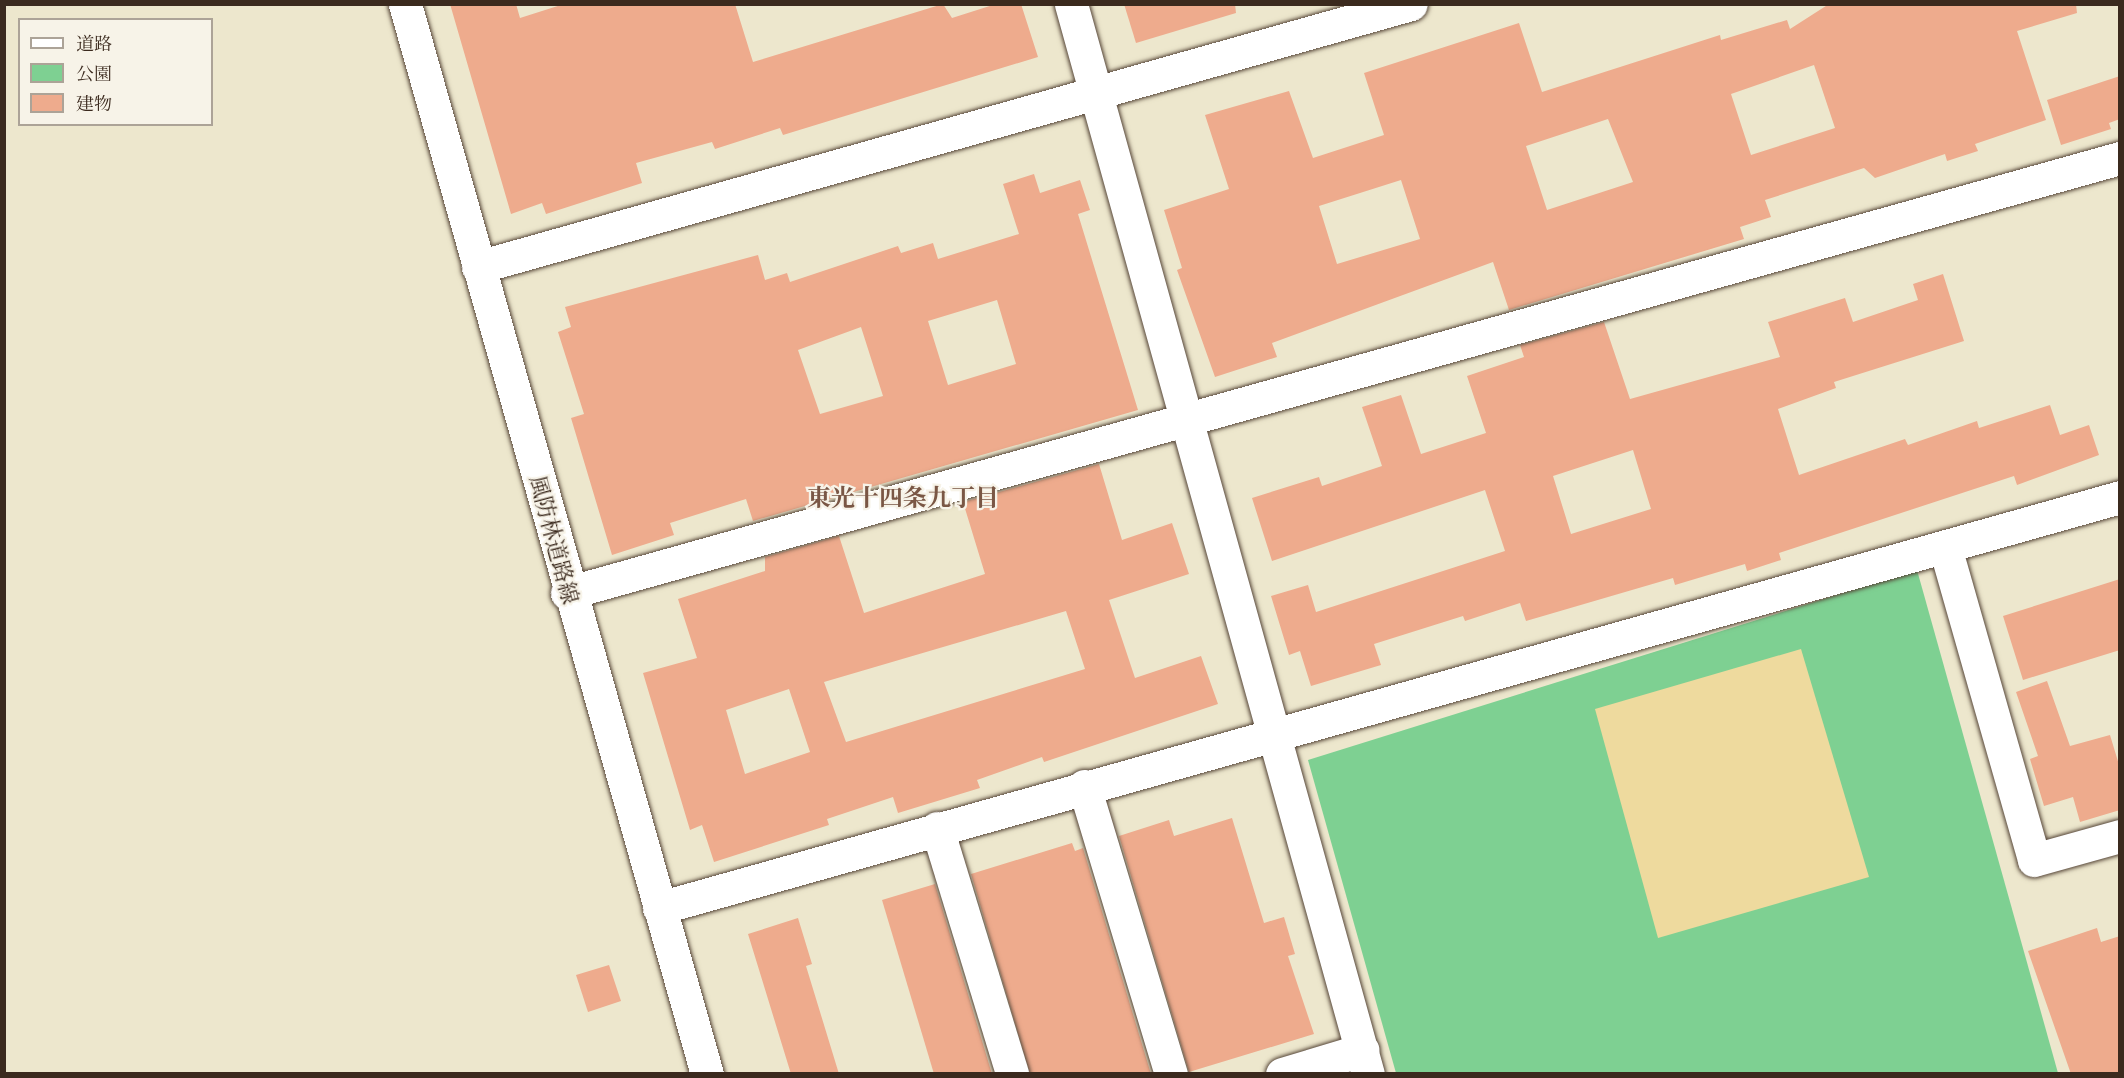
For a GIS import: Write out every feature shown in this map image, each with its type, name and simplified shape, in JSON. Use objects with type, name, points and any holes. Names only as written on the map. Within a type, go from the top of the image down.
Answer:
[{"type":"street","name":"風防林道路線","points":[[405,4],[567,593],[707,1074]]},
{"type":"street","points":[[1071,4],[1365,1062],[1282,1074]]},
{"type":"street","points":[[478,267],[1411,4]]},
{"type":"street","points":[[567,593],[1186,423],[2120,158]]},
{"type":"street","points":[[659,908],[1274,732],[2120,497]]},
{"type":"street","points":[[1945,547],[2034,860],[2120,836]]},
{"type":"street","points":[[1084,786],[1171,1074]]},
{"type":"street","points":[[937,828],[1012,1074]]},
{"type":"green space","points":[[1917,570],[2058,1073],[1396,1073],[1308,760]]},
{"type":"sand","points":[[1801,649],[1869,877],[1658,938],[1595,709]]},
{"type":"building","points":[[450,4],[516,4],[520,18],[564,4],[735,4],[753,62],[943,4],[952,18],[996,4],[1021,4],[1038,57],[783,135],[780,128],[715,149],[712,142],[636,163],[642,183],[546,214],[542,203],[511,214]]},
{"type":"building","points":[[1124,4],[1235,4],[1236,13],[1136,43]]},
{"type":"building","points":[[1829,4],[2076,4],[2077,13],[2017,31],[2046,120],[1975,144],[1978,151],[1947,161],[1945,154],[1875,178],[1864,168],[1765,200],[1771,217],[1740,227],[1744,239],[1509,310],[1493,262],[1272,343],[1277,357],[1215,377],[1177,270],[1182,268],[1164,210],[1229,189],[1205,115],[1289,91],[1313,158],[1384,135],[1364,73],[1519,23],[1542,92],[1720,35],[1721,40],[1787,20],[1790,29]],"holes":[[[1814,65],[1835,128],[1751,155],[1731,94]],[[1608,119],[1633,182],[1547,210],[1526,146]],[[1401,180],[1420,239],[1337,264],[1319,206]]]},
{"type":"building","points":[[2120,76],[2120,119],[2109,123],[2111,129],[2061,145],[2047,100]]},
{"type":"building","points":[[1034,174],[1040,193],[1080,180],[1090,210],[1078,214],[1138,410],[753,521],[746,499],[670,523],[674,535],[612,555],[571,418],[584,414],[558,332],[571,327],[565,307],[758,255],[765,280],[787,273],[790,282],[898,246],[901,253],[933,243],[938,259],[1019,234],[1003,184]],"holes":[[[997,300],[1016,364],[948,385],[928,321]],[[861,327],[883,396],[820,414],[798,350]]]},
{"type":"building","points":[[1943,274],[1964,341],[1834,382],[1836,388],[1778,409],[1799,475],[1905,439],[1908,445],[1977,421],[1979,428],[2050,405],[2060,435],[2089,425],[2099,455],[2017,485],[2014,476],[1779,553],[1781,560],[1747,571],[1745,564],[1675,585],[1673,578],[1526,621],[1520,603],[1465,621],[1463,616],[1374,644],[1381,665],[1311,686],[1300,651],[1289,655],[1271,596],[1308,585],[1316,612],[1505,551],[1485,490],[1272,561],[1252,498],[1319,477],[1322,486],[1382,466],[1362,407],[1401,395],[1421,454],[1486,433],[1467,376],[1524,357],[1520,345],[1604,322],[1630,399],[1780,357],[1768,322],[1845,298],[1853,322],[1918,300],[1913,284]],"holes":[[[1633,450],[1651,509],[1571,534],[1553,476]]]},
{"type":"building","points":[[1099,464],[1122,540],[1172,523],[1189,574],[1109,600],[1135,678],[1201,656],[1218,704],[1044,762],[1042,757],[977,780],[980,788],[898,813],[893,797],[827,819],[829,825],[714,862],[702,825],[690,830],[643,673],[697,658],[678,599],[765,571],[765,557],[839,536],[864,613],[985,574],[963,502]],"holes":[[[1066,611],[1085,669],[846,742],[824,682]],[[789,689],[810,752],[745,774],[726,710]]]},
{"type":"building","points":[[2120,579],[2120,650],[2023,680],[2003,616]]},
{"type":"building","points":[[2047,681],[2070,746],[2110,735],[2120,768],[2120,810],[2080,822],[2073,797],[2044,806],[2030,759],[2038,756],[2016,692]]},
{"type":"building","points":[[1232,818],[1264,923],[1284,917],[1295,954],[1288,956],[1314,1034],[1189,1072],[1119,836],[1169,820],[1174,836]]},
{"type":"building","points":[[1072,843],[1075,851],[1083,848],[1151,1074],[1030,1074],[971,874]]},
{"type":"building","points":[[935,884],[992,1074],[934,1074],[882,900]]},
{"type":"building","points":[[798,918],[812,964],[806,966],[839,1074],[791,1074],[748,934]]},
{"type":"building","points":[[2097,928],[2101,942],[2120,936],[2120,1074],[2071,1074],[2028,951]]},
{"type":"building","points":[[609,965],[621,1001],[588,1012],[576,975]]},
{"type":"district","name":"東光十四条九丁目","points":[[903,499]]}]
